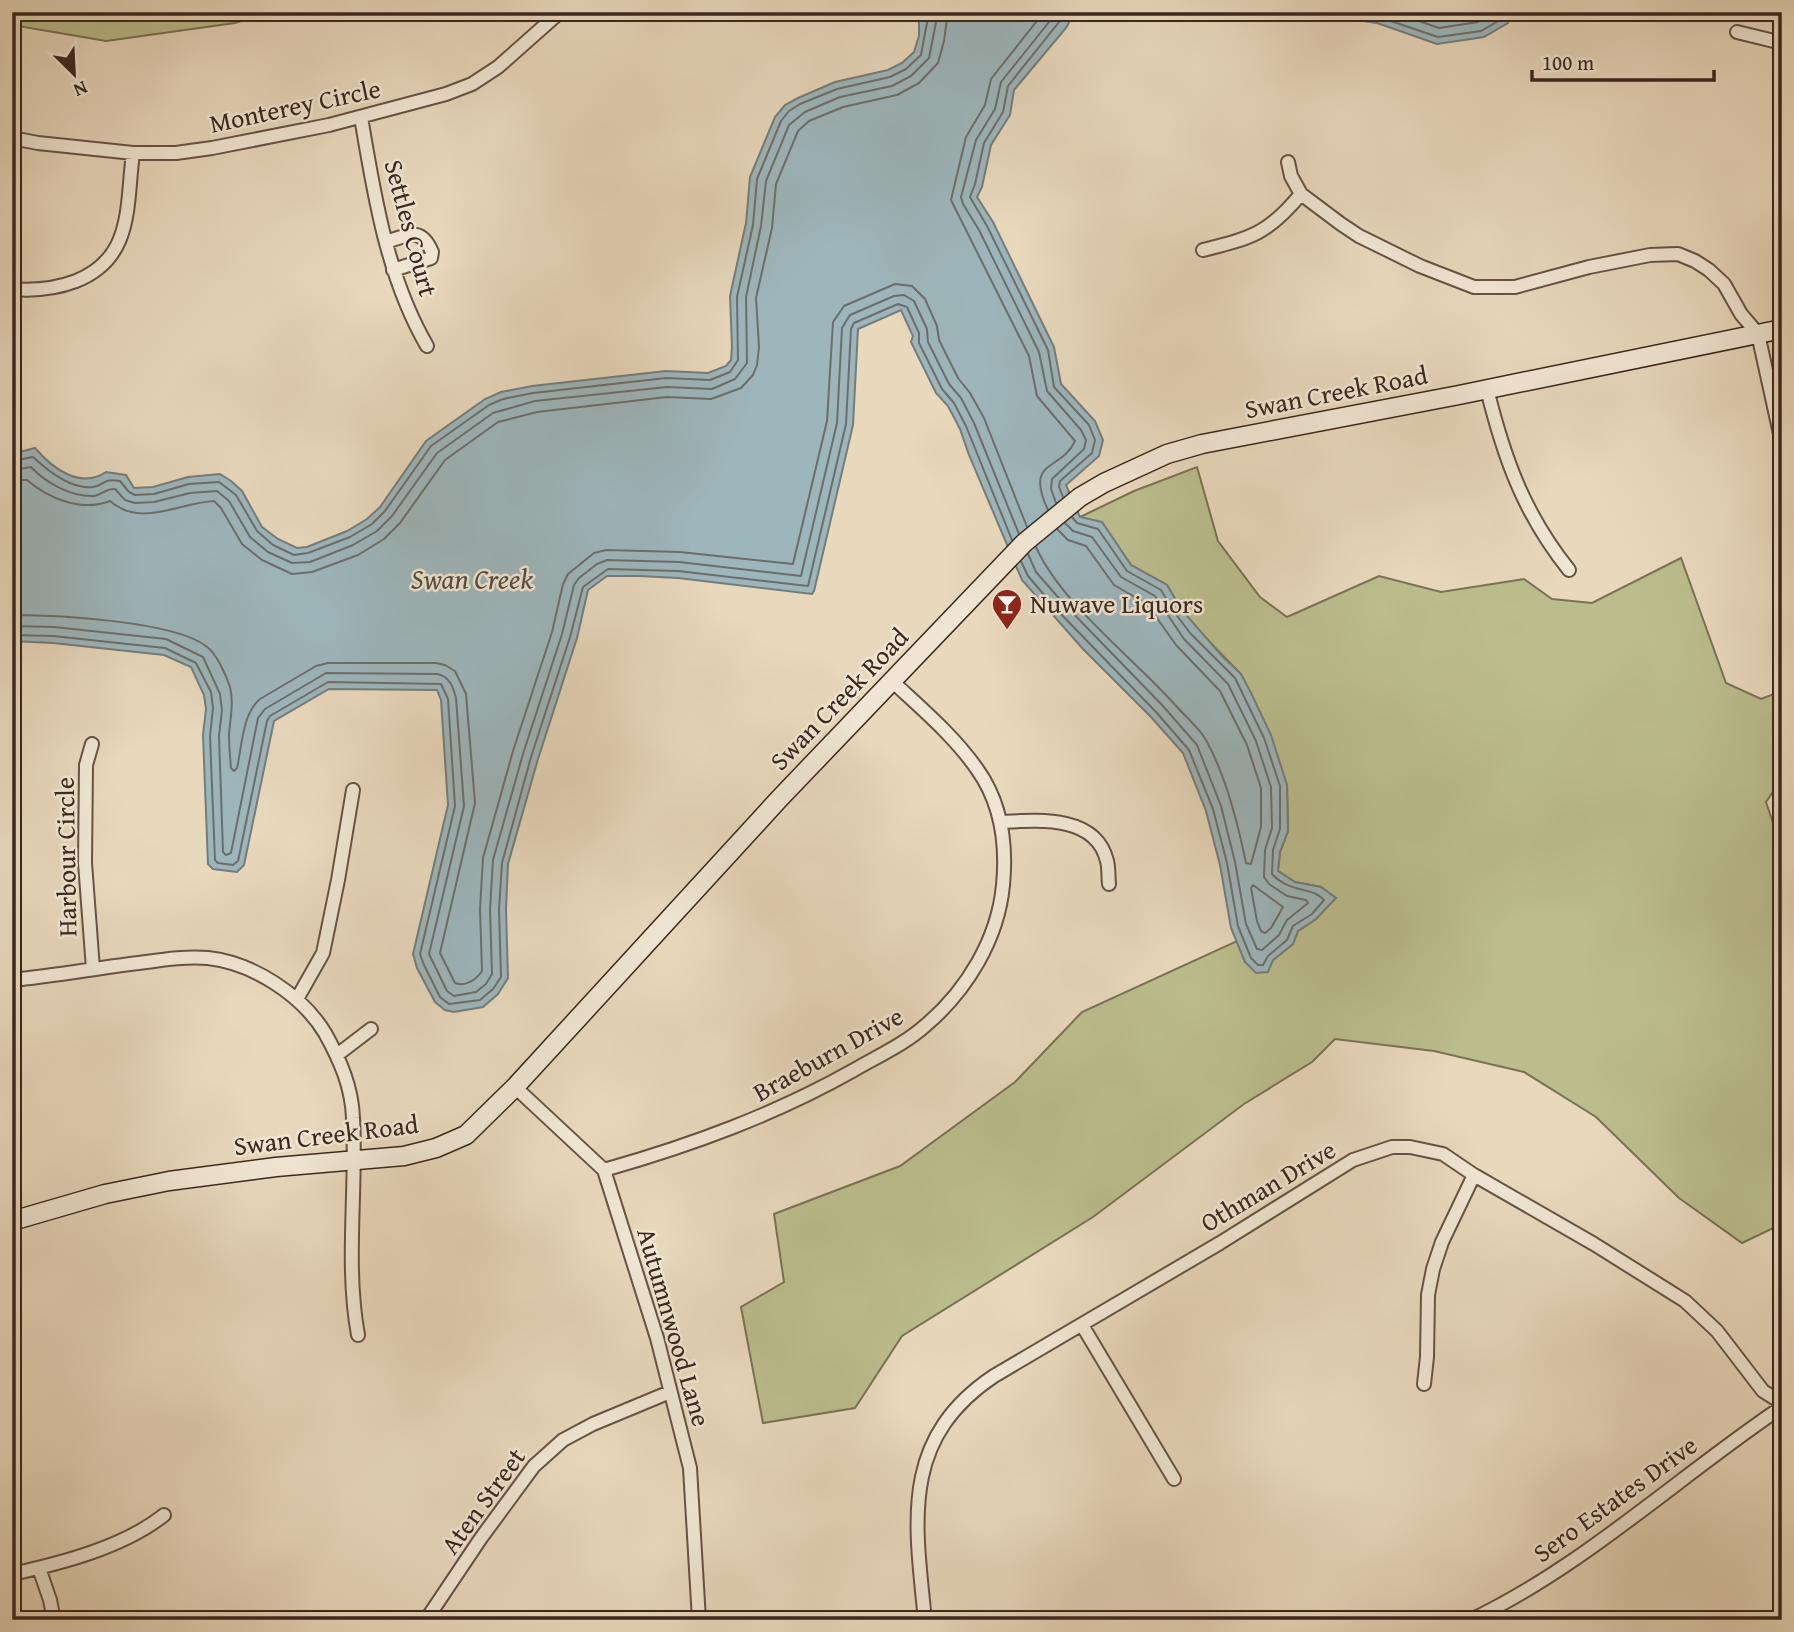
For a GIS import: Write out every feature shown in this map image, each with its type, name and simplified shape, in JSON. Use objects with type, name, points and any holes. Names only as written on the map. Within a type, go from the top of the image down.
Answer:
[{"type":"street","name":"Monterey Circle","points":[[12,138],[133,153],[203,149],[361,117],[446,94],[472,84],[498,67],[560,12]]},
{"type":"street","points":[[1737,32],[1782,43]]},
{"type":"street","name":"Settles Court","points":[[361,117],[393,270],[409,313],[427,346]]},
{"type":"street","points":[[12,289],[41,290],[64,286],[92,274],[110,259],[125,224],[133,153]]},
{"type":"street","points":[[1288,162],[1291,176],[1301,194],[1359,236],[1420,266],[1474,287],[1515,287],[1588,267],[1650,255],[1678,254],[1695,261],[1724,284],[1741,314],[1758,334],[1782,443]]},
{"type":"street","points":[[1203,250],[1250,238],[1269,228],[1301,194]]},
{"type":"street","points":[[386,242],[418,234],[424,237],[432,252],[431,258],[393,270]]},
{"type":"street","name":"Swan Creek Road","points":[[12,1221],[95,1196],[169,1181],[264,1168],[404,1156],[450,1143],[466,1135],[515,1087],[780,797],[1045,523],[1080,496],[1104,483],[1167,454],[1202,444],[1782,329]]},
{"type":"street","points":[[1487,389],[1514,479],[1545,539],[1569,570]]},
{"type":"street","name":"Braeburn Drive","points":[[604,1170],[679,1148],[773,1112],[877,1057],[925,1026],[961,987],[988,943],[999,911],[1002,891],[1006,852],[1002,822],[979,770],[950,736],[893,681]]},
{"type":"street","name":"Harbour Circle","points":[[92,744],[86,765],[85,863],[93,969]]},
{"type":"street","points":[[297,999],[323,953],[353,790]]},
{"type":"street","points":[[1002,822],[1055,821],[1089,833],[1107,862],[1109,884]]},
{"type":"street","points":[[12,981],[177,958],[208,958],[245,969],[297,999],[315,1018],[337,1055],[351,1097],[355,1161],[352,1301],[358,1335]]},
{"type":"street","points":[[337,1055],[371,1029]]},
{"type":"street","name":"Autumnwood Lane","points":[[515,1087],[604,1170],[657,1338],[692,1480],[699,1620]]},
{"type":"street","name":"Othman Drive","points":[[925,1620],[918,1551],[920,1479],[929,1448],[951,1414],[975,1389],[1232,1236],[1331,1172],[1369,1154],[1392,1147],[1423,1148],[1443,1154],[1685,1301],[1717,1331],[1763,1391],[1782,1405]]},
{"type":"street","points":[[1424,1384],[1428,1295],[1433,1269],[1442,1242],[1474,1175]]},
{"type":"street","points":[[1082,1325],[1174,1479]]},
{"type":"street","name":"Aten Street","points":[[426,1620],[503,1507],[541,1459],[583,1429],[670,1392]]},
{"type":"street","name":"Sero Estates Drive","points":[[1471,1620],[1526,1590],[1574,1558],[1782,1405]]},
{"type":"street","points":[[12,1574],[118,1542],[149,1527],[164,1515]]},
{"type":"street","points":[[39,1568],[54,1620]]},
{"type":"green space","points":[[12,12],[269,12],[235,23],[106,41],[12,25]]},
{"type":"green space","points":[[1197,467],[1218,541],[1260,597],[1287,617],[1379,576],[1441,592],[1524,579],[1552,599],[1592,603],[1681,558],[1726,683],[1761,699],[1782,691],[1782,779],[1766,802],[1782,850],[1782,1224],[1742,1243],[1679,1198],[1596,1117],[1524,1072],[1434,1051],[1335,1039],[1312,1062],[1244,1104],[1093,1217],[902,1336],[855,1408],[763,1423],[741,1307],[784,1282],[774,1214],[900,1166],[1015,1082],[1082,1012],[1237,941],[1245,962],[1273,960],[1293,944],[1298,931],[1316,919],[1335,898],[1321,887],[1295,882],[1278,871],[1280,852],[1288,831],[1287,785],[1241,674],[1196,628],[1167,585],[1131,565],[1102,523],[1080,517],[1134,491]]},
{"type":"water","name":"Swan Creek","points":[[923,12],[1075,12],[1066,28],[1014,90],[1010,115],[991,145],[982,187],[977,197],[993,222],[1054,347],[1061,384],[1095,421],[1103,440],[1099,456],[1066,485],[1080,517],[1102,522],[1131,565],[1167,585],[1181,609],[1241,674],[1271,735],[1287,785],[1288,831],[1280,852],[1278,871],[1295,882],[1321,887],[1336,898],[1316,919],[1298,931],[1293,944],[1273,960],[1268,972],[1256,973],[1245,962],[1231,928],[1220,865],[1206,811],[1183,753],[1083,649],[1022,580],[960,429],[948,406],[936,393],[911,342],[913,336],[901,310],[858,329],[853,425],[812,594],[639,576],[607,576],[588,590],[577,638],[508,864],[508,978],[498,994],[483,1007],[454,1012],[445,1010],[435,1002],[417,968],[413,954],[448,805],[441,700],[437,690],[329,689],[274,721],[244,865],[237,872],[213,869],[208,864],[203,735],[206,709],[204,695],[191,667],[164,655],[12,641],[12,454],[35,448],[50,463],[68,474],[86,478],[106,472],[126,475],[134,488],[153,487],[188,477],[220,474],[242,491],[262,527],[297,548],[307,547],[347,531],[367,519],[380,507],[426,441],[485,399],[501,392],[666,371],[708,373],[726,366],[731,360],[732,347],[730,296],[746,223],[750,177],[775,117],[785,105],[835,82],[888,70],[902,63],[914,52],[919,36],[919,19]]},
{"type":"water","points":[[1302,12],[1508,12],[1508,23],[1484,37],[1437,44],[1377,23]]},
{"type":"place","name":"Nuwave Liquors","points":[[1007,631]]}]
